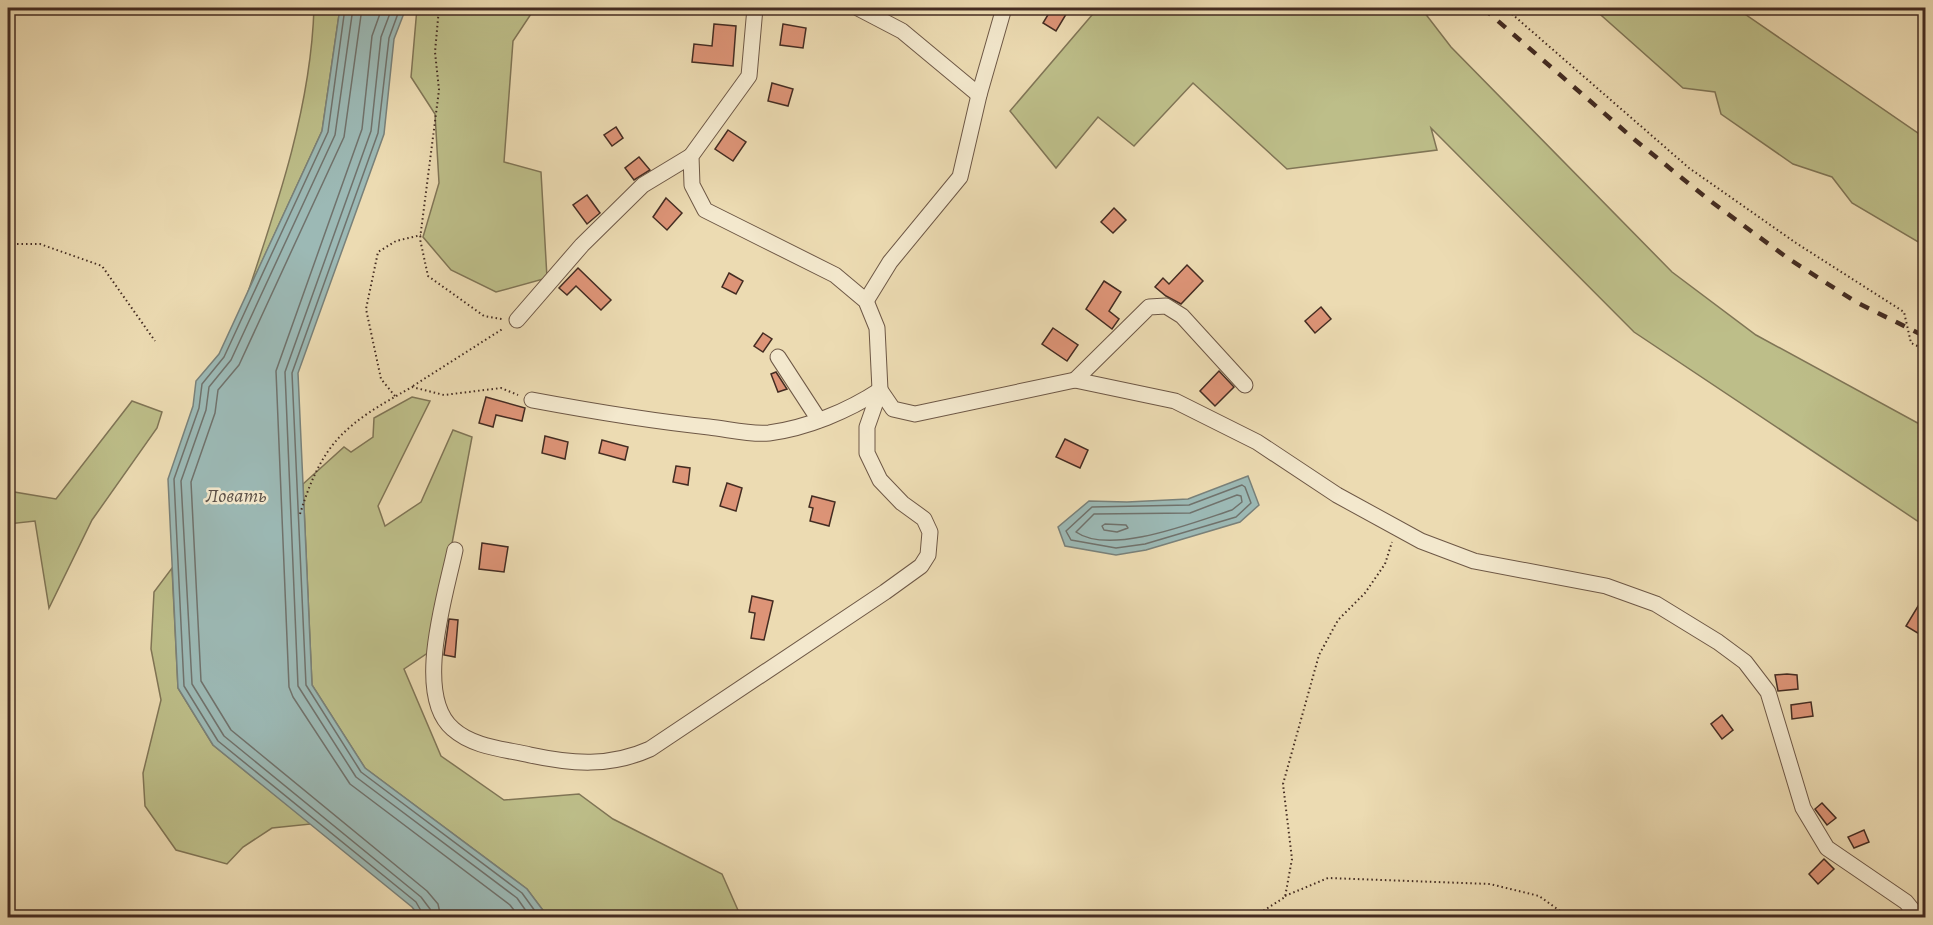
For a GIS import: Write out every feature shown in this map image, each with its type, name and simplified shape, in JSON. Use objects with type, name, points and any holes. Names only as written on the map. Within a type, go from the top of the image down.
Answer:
[{"type":"street","points":[[517,320],[582,245],[643,185],[691,156],[748,76],[755,8]]},
{"type":"street","points":[[858,8],[902,31],[979,95]]},
{"type":"street","points":[[866,301],[890,262],[960,177],[979,95],[1004,8]]},
{"type":"street","points":[[455,550],[432,666],[434,697],[441,715],[452,729],[477,743],[544,758],[587,764],[628,758],[650,749],[921,566],[928,555],[930,532],[924,519],[902,503],[880,480],[867,453],[867,427],[880,390],[877,328],[866,301],[835,275],[705,210],[692,185],[691,156]]},
{"type":"street","points":[[1075,380],[1149,307],[1166,306],[1182,316],[1245,385]]},
{"type":"street","points":[[778,357],[819,420]]},
{"type":"street","points":[[880,390],[893,409],[915,414],[1075,380],[1175,401],[1257,442],[1337,495],[1421,541],[1474,561],[1606,586],[1656,604],[1745,662],[1768,692],[1803,808],[1827,848],[1906,902],[1919,918]]},
{"type":"street","points":[[532,400],[637,419],[766,433],[794,429],[819,420],[861,402],[880,390]]},
{"type":"path","points":[[439,8],[435,52],[439,90],[421,235],[428,276],[484,316],[517,320]]},
{"type":"path","points":[[1505,8],[1689,168],[1796,243],[1904,312],[1911,343],[1926,350]]},
{"type":"path","points":[[395,396],[381,379],[366,309],[378,252],[396,241],[421,235]]},
{"type":"path","points":[[8,244],[40,243],[102,266],[154,340]]},
{"type":"path","points":[[300,514],[312,476],[339,434],[374,408],[412,387],[517,320]]},
{"type":"path","points":[[412,387],[444,395],[501,388],[532,400]]},
{"type":"path","points":[[1285,897],[1292,859],[1283,784],[1316,664],[1338,620],[1365,593],[1385,564],[1397,528]]},
{"type":"path","points":[[1252,918],[1285,897],[1328,878],[1490,884],[1539,896],[1570,918]]},
{"type":"green space","points":[[314,8],[340,8],[322,131],[248,292],[292,152],[307,80]]},
{"type":"green space","points":[[417,8],[535,8],[513,41],[504,162],[541,172],[547,278],[496,292],[451,270],[423,237],[439,183],[435,114],[411,77]]},
{"type":"green space","points":[[1098,8],[1421,8],[1451,47],[1672,272],[1756,335],[1925,427],[1925,526],[1634,332],[1431,128],[1437,150],[1287,169],[1193,83],[1134,146],[1098,117],[1056,168],[1010,111]]},
{"type":"green space","points":[[1593,8],[1736,8],[1925,138],[1925,246],[1852,203],[1832,177],[1793,164],[1721,114],[1715,92],[1683,88]]},
{"type":"green space","points":[[412,397],[430,401],[378,506],[385,526],[421,502],[453,430],[472,437],[432,650],[404,669],[441,756],[504,800],[579,794],[613,819],[722,874],[741,917],[548,917],[527,889],[365,768],[312,685],[303,484],[344,447],[351,452],[373,437],[374,418]]},
{"type":"green space","points":[[132,401],[162,412],[157,428],[92,520],[49,608],[35,521],[8,524],[8,491],[56,499]]},
{"type":"green space","points":[[172,568],[178,688],[213,745],[311,824],[272,828],[243,847],[227,864],[176,850],[145,806],[143,773],[161,700],[151,649],[154,592]]},
{"type":"water","name":"Ловать","points":[[340,8],[406,8],[394,39],[384,134],[298,373],[312,685],[365,768],[527,889],[548,917],[420,917],[412,907],[213,745],[178,688],[168,479],[193,406],[196,381],[219,354],[322,131]]},
{"type":"water","points":[[1248,476],[1259,505],[1240,522],[1146,550],[1116,555],[1065,546],[1058,527],[1089,501],[1188,499]]},
{"type":"building","points":[[1052,8],[1068,11],[1056,31],[1043,23]]},
{"type":"building","points":[[714,24],[736,26],[733,66],[692,62],[694,44],[712,46]]},
{"type":"building","points":[[783,24],[806,28],[803,48],[780,45]]},
{"type":"building","points":[[772,83],[793,89],[788,106],[768,101]]},
{"type":"building","points":[[616,127],[623,138],[612,146],[604,135]]},
{"type":"building","points":[[728,130],[746,142],[733,161],[715,149]]},
{"type":"building","points":[[639,157],[650,170],[634,180],[625,168]]},
{"type":"building","points":[[587,195],[600,213],[587,224],[573,205]]},
{"type":"building","points":[[666,198],[682,213],[667,230],[653,217]]},
{"type":"building","points":[[1114,208],[1126,220],[1113,233],[1101,222]]},
{"type":"building","points":[[1187,265],[1203,281],[1181,304],[1155,287],[1163,278],[1169,284]]},
{"type":"building","points":[[578,268],[611,300],[601,310],[576,286],[567,295],[559,288]]},
{"type":"building","points":[[729,273],[743,281],[736,294],[722,287]]},
{"type":"building","points":[[1104,281],[1121,292],[1109,311],[1119,319],[1112,329],[1086,309]]},
{"type":"building","points":[[1321,307],[1331,319],[1315,333],[1305,321]]},
{"type":"building","points":[[1053,328],[1078,345],[1067,361],[1042,344]]},
{"type":"building","points":[[763,333],[772,339],[763,352],[754,346]]},
{"type":"building","points":[[1219,371],[1234,387],[1215,406],[1200,391]]},
{"type":"building","points":[[776,372],[787,389],[778,392],[771,374]]},
{"type":"building","points":[[486,397],[525,408],[522,421],[496,415],[493,427],[479,423]]},
{"type":"building","points":[[545,436],[568,442],[565,459],[542,453]]},
{"type":"building","points":[[1065,439],[1088,450],[1080,468],[1056,457]]},
{"type":"building","points":[[602,440],[628,447],[625,460],[599,453]]},
{"type":"building","points":[[676,466],[690,468],[688,485],[673,482]]},
{"type":"building","points":[[727,483],[742,488],[736,511],[720,506]]},
{"type":"building","points":[[812,496],[835,502],[829,526],[810,521],[813,508],[809,507]]},
{"type":"building","points":[[482,543],[508,547],[504,572],[479,569]]},
{"type":"building","points":[[1926,593],[1926,627],[1921,635],[1906,626]]},
{"type":"building","points":[[752,596],[773,601],[764,640],[751,638],[755,613],[749,612]]},
{"type":"building","points":[[449,619],[458,620],[455,657],[444,655]]},
{"type":"building","points":[[1775,675],[1797,675],[1798,689],[1778,691]]},
{"type":"building","points":[[1811,702],[1813,716],[1792,719],[1791,705]]},
{"type":"building","points":[[1722,715],[1733,730],[1722,739],[1711,724]]},
{"type":"building","points":[[1822,803],[1836,818],[1827,825],[1815,809]]},
{"type":"building","points":[[1864,830],[1869,842],[1854,848],[1848,837]]},
{"type":"building","points":[[1824,859],[1834,869],[1818,884],[1809,874]]},
{"type":"railway","points":[[1483,8],[1635,140],[1709,200],[1789,259],[1856,302],[1926,337]]}]
